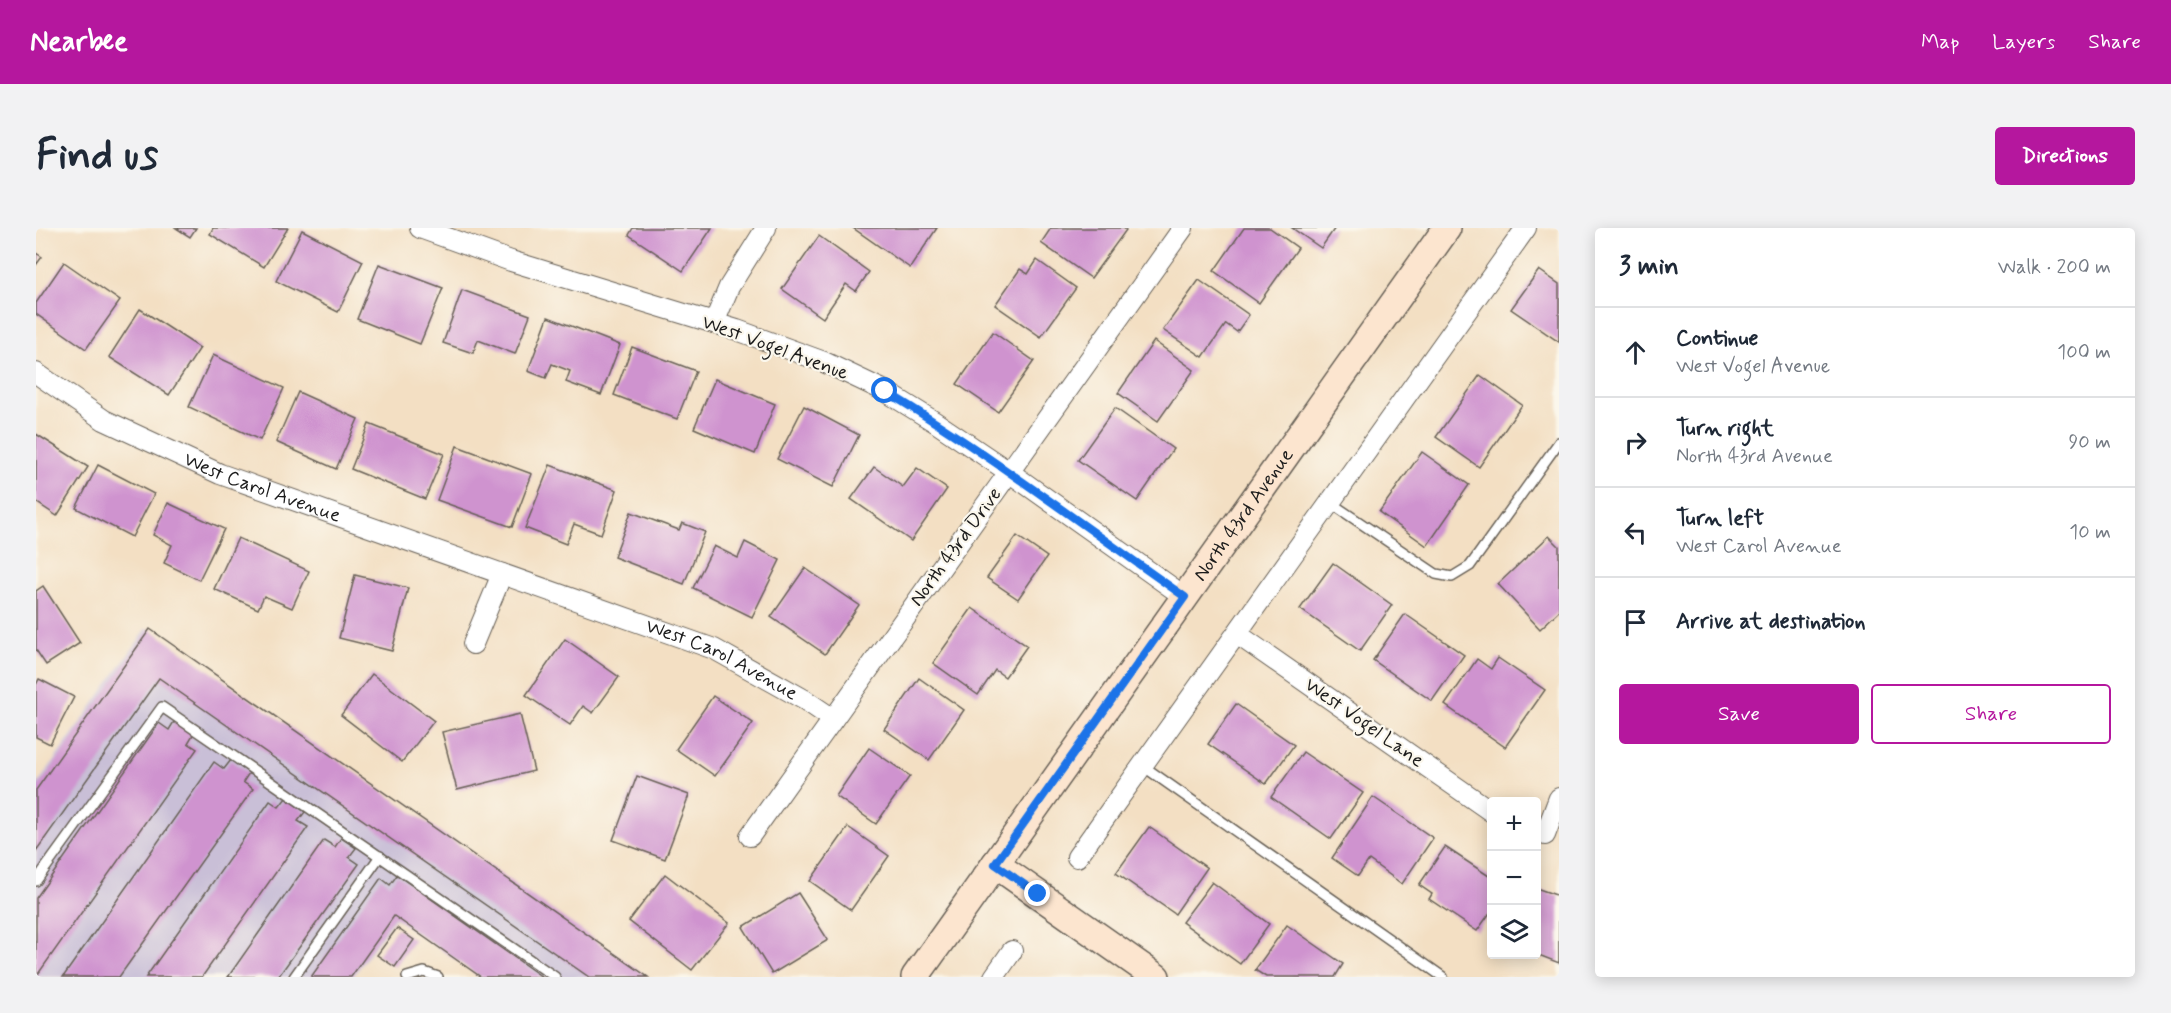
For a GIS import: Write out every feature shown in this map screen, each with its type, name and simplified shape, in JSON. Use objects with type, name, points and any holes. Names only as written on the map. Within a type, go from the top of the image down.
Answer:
[{"type":"main road","name":"North 43rd Avenue","points":[[915,977],[1447,228]]},
{"type":"main road","points":[[995,864],[1156,977]]},
{"type":"street","name":"West Vogel Avenue","points":[[420,228],[512,261],[714,323],[824,362],[885,391],[1009,472],[1185,597]]},
{"type":"street","points":[[714,323],[729,287],[766,228]]},
{"type":"street","name":"North 43rd Drive","points":[[750,836],[1183,228]]},
{"type":"street","points":[[1077,857],[1526,228]]},
{"type":"street","name":"West Carol Avenue","points":[[36,373],[104,420],[220,474],[714,649],[805,700],[833,719]]},
{"type":"street","points":[[473,644],[502,574]]},
{"type":"street","name":"West Vogel Lane","points":[[1237,634],[1487,809]]},
{"type":"street","points":[[1547,835],[1559,798]]},
{"type":"street","points":[[994,977],[1012,951]]},
{"type":"lane","points":[[1331,503],[1436,574],[1452,576],[1470,566],[1559,442]]},
{"type":"lane","points":[[36,881],[162,707],[555,977]]},
{"type":"lane","points":[[1143,766],[1443,977]]},
{"type":"lane","points":[[294,977],[380,856]]},
{"type":"lane","points":[[407,977],[424,972],[438,977]]},
{"type":"shaded area","points":[[147,628],[646,977],[480,977],[395,918],[353,977],[36,977],[36,786]]},
{"type":"building","points":[[176,228],[196,228],[190,237]]},
{"type":"building","points":[[213,228],[288,228],[264,267],[210,234]]},
{"type":"building","points":[[633,228],[712,228],[683,271],[629,235]]},
{"type":"building","points":[[853,228],[937,228],[910,268]]},
{"type":"building","points":[[1051,228],[1123,228],[1126,230],[1091,278],[1041,243]]},
{"type":"building","points":[[1244,228],[1270,228],[1298,248],[1259,303],[1214,271]]},
{"type":"building","points":[[1292,228],[1335,228],[1321,248]]},
{"type":"building","points":[[302,230],[363,261],[338,312],[276,281]]},
{"type":"building","points":[[819,236],[869,272],[856,291],[846,284],[823,318],[782,289]]},
{"type":"building","points":[[36,253],[42,257],[36,265]]},
{"type":"building","points":[[1037,260],[1076,288],[1041,337],[995,305],[1020,269],[1028,274]]},
{"type":"building","points":[[64,262],[120,301],[86,349],[36,314],[36,303]]},
{"type":"building","points":[[379,264],[443,288],[420,344],[357,319]]},
{"type":"building","points":[[1539,270],[1559,284],[1559,342],[1511,309]]},
{"type":"building","points":[[1199,280],[1249,315],[1237,332],[1226,324],[1203,357],[1163,330]]},
{"type":"building","points":[[462,290],[530,315],[515,354],[478,340],[473,353],[443,343]]},
{"type":"building","points":[[140,309],[200,348],[169,395],[109,357]]},
{"type":"building","points":[[548,317],[620,345],[601,395],[566,382],[570,371],[552,364],[546,378],[528,371]]},
{"type":"building","points":[[993,332],[1034,361],[998,412],[957,384]]},
{"type":"building","points":[[1154,341],[1194,370],[1158,421],[1118,393]]},
{"type":"building","points":[[632,347],[696,371],[677,419],[614,395]]},
{"type":"building","points":[[213,355],[284,388],[260,440],[189,407]]},
{"type":"building","points":[[1480,375],[1522,405],[1479,467],[1436,437]]},
{"type":"building","points":[[715,379],[775,404],[755,454],[694,428]]},
{"type":"building","points":[[298,392],[358,419],[336,469],[276,442]]},
{"type":"building","points":[[804,406],[859,435],[833,487],[777,459]]},
{"type":"building","points":[[1115,408],[1173,449],[1137,501],[1078,460]]},
{"type":"building","points":[[369,424],[444,454],[425,499],[351,469]]},
{"type":"building","points":[[36,434],[88,467],[57,516],[36,502]]},
{"type":"building","points":[[457,446],[532,474],[512,527],[437,500]]},
{"type":"building","points":[[1422,452],[1469,485],[1427,546],[1379,512]]},
{"type":"building","points":[[98,465],[154,494],[132,537],[76,508]]},
{"type":"building","points":[[550,465],[617,490],[601,534],[574,524],[566,544],[525,528]]},
{"type":"building","points":[[874,467],[903,487],[917,468],[947,489],[911,541],[851,499]]},
{"type":"building","points":[[168,503],[224,529],[199,580],[164,563],[172,545],[153,535]]},
{"type":"building","points":[[631,512],[679,530],[682,523],[705,532],[684,584],[614,557]]},
{"type":"building","points":[[1017,536],[1047,557],[1018,599],[987,578]]},
{"type":"building","points":[[1549,536],[1559,546],[1559,611],[1540,629],[1498,584]]},
{"type":"building","points":[[238,538],[309,571],[292,608],[264,596],[258,609],[214,589]]},
{"type":"building","points":[[745,542],[780,560],[752,617],[693,588],[714,546],[738,558]]},
{"type":"building","points":[[1333,563],[1392,605],[1360,651],[1300,609]]},
{"type":"building","points":[[805,568],[859,605],[825,654],[771,617]]},
{"type":"building","points":[[355,575],[408,588],[392,651],[339,638]]},
{"type":"building","points":[[43,586],[80,643],[46,665],[36,650],[36,591]]},
{"type":"building","points":[[972,608],[1027,646],[1005,677],[995,670],[978,695],[933,663]]},
{"type":"building","points":[[1405,614],[1464,655],[1432,701],[1373,660]]},
{"type":"building","points":[[150,629],[648,977],[589,977],[159,678],[36,851],[36,790]]},
{"type":"building","points":[[565,639],[619,677],[593,713],[583,706],[570,725],[526,695]]},
{"type":"building","points":[[1498,658],[1545,690],[1505,747],[1445,705],[1477,659],[1491,669]]},
{"type":"building","points":[[372,674],[434,721],[402,762],[341,715]]},
{"type":"building","points":[[919,678],[964,710],[929,760],[884,729]]},
{"type":"building","points":[[39,679],[74,697],[50,744],[36,737],[36,685]]},
{"type":"building","points":[[713,696],[753,723],[715,776],[676,749]]},
{"type":"building","points":[[1236,704],[1294,745],[1266,784],[1208,744]]},
{"type":"building","points":[[520,714],[534,771],[457,790],[442,732]]},
{"type":"building","points":[[175,720],[194,733],[188,743],[197,749],[36,977],[36,898],[159,723],[169,730]]},
{"type":"building","points":[[869,748],[910,776],[876,824],[836,796]]},
{"type":"building","points":[[1303,752],[1363,793],[1331,839],[1271,797]]},
{"type":"building","points":[[231,760],[249,773],[243,782],[253,789],[119,977],[63,977],[214,762],[224,769]]},
{"type":"building","points":[[637,776],[689,795],[665,859],[613,840]]},
{"type":"building","points":[[1373,797],[1433,838],[1402,884],[1369,860],[1358,876],[1332,858]]},
{"type":"building","points":[[286,798],[305,812],[298,821],[308,827],[202,977],[146,977],[270,801],[279,807]]},
{"type":"building","points":[[848,827],[889,856],[851,910],[810,881]]},
{"type":"building","points":[[1149,827],[1207,868],[1175,914],[1116,873]]},
{"type":"building","points":[[341,838],[356,848],[349,857],[359,864],[278,977],[228,977],[324,840],[335,847]]},
{"type":"building","points":[[1445,847],[1487,875],[1487,917],[1477,931],[1429,899],[1432,894],[1419,885]]},
{"type":"building","points":[[665,874],[729,923],[692,970],[629,921]]},
{"type":"building","points":[[397,875],[542,977],[481,977],[394,916],[351,977],[311,977],[381,878],[390,885]]},
{"type":"building","points":[[1212,882],[1269,924],[1240,964],[1182,922]]},
{"type":"building","points":[[1541,890],[1559,896],[1559,963],[1541,956]]},
{"type":"building","points":[[798,893],[828,940],[772,974],[743,927]]},
{"type":"building","points":[[1287,925],[1343,964],[1335,977],[1266,977],[1255,970]]},
{"type":"building","points":[[397,928],[414,940],[395,967],[377,955]]},
{"type":"route","points":[[885,391],[1009,472],[1185,597],[995,864],[1038,894]]}]
